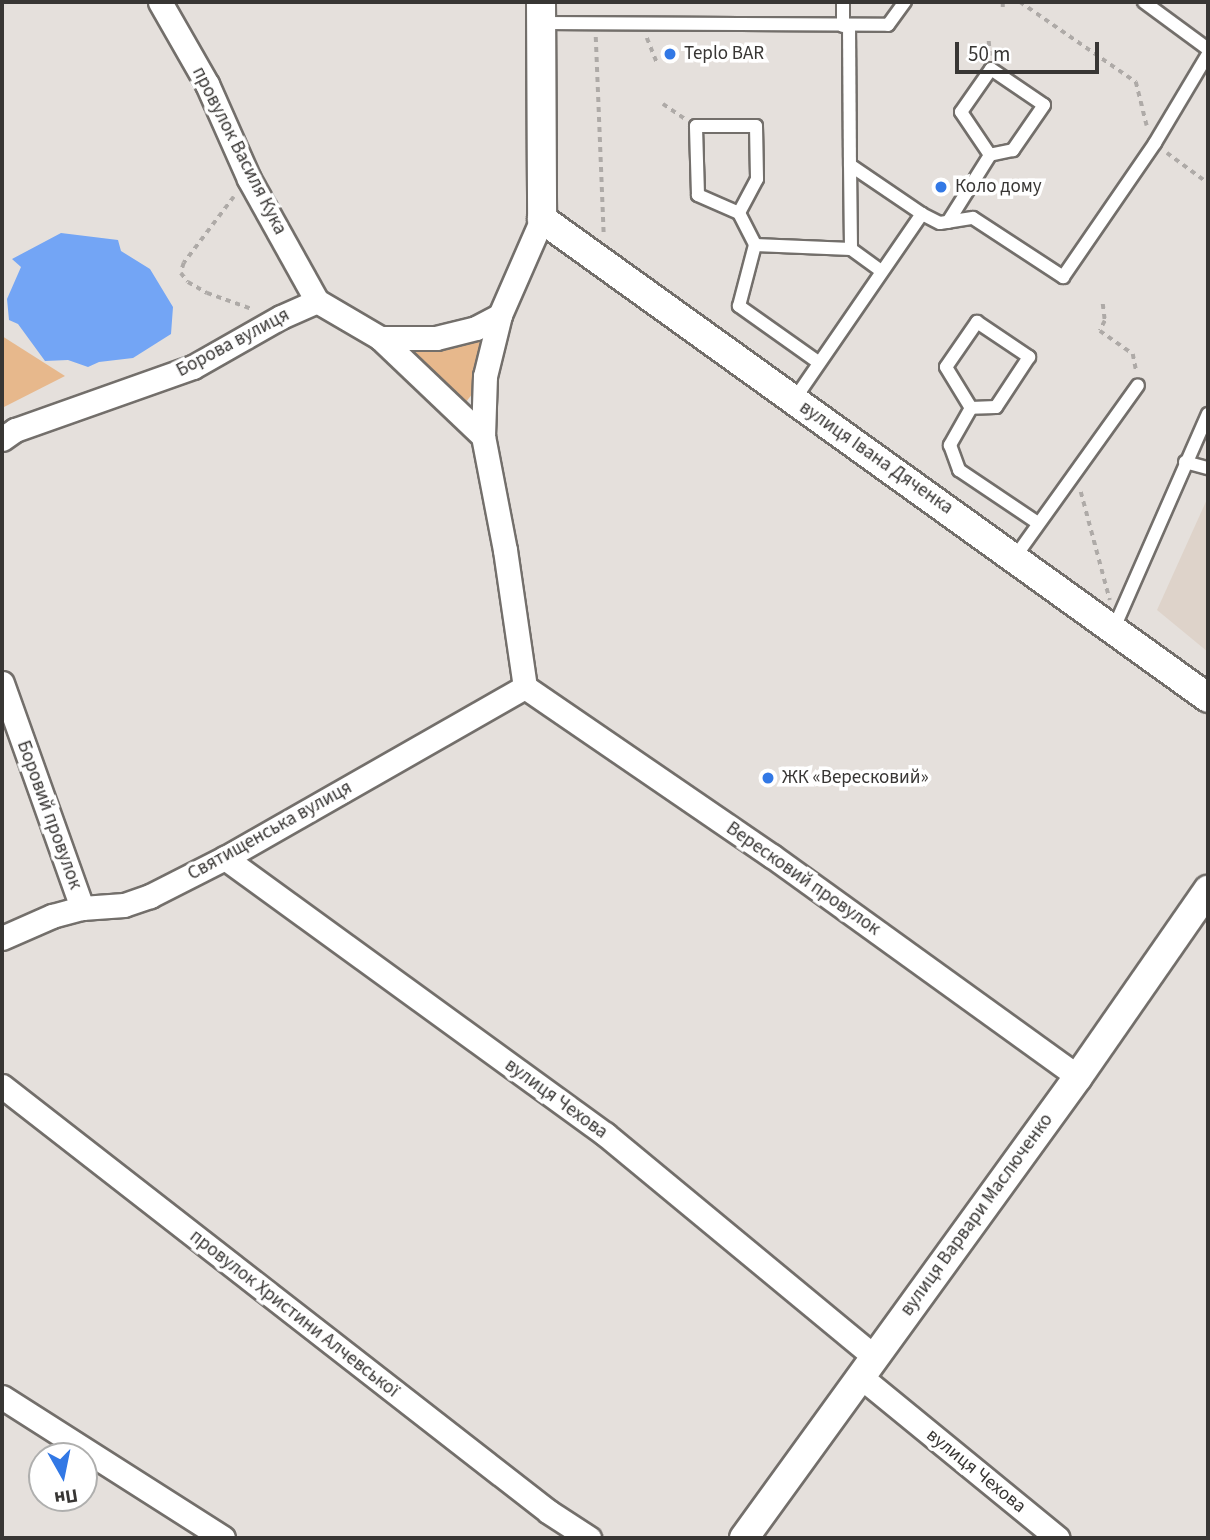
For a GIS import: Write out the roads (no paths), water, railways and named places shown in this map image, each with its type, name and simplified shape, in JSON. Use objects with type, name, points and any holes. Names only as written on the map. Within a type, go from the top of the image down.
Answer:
[{"type":"street","name":"провулок Василя Кука","points":[[160,2],[207,84],[249,179],[317,301]]},
{"type":"street","points":[[525,687],[505,550],[483,436],[485,376],[500,315],[542,219],[541,12]]},
{"type":"street","name":"вулиця Івана Дяченка","points":[[542,219],[1015,557],[1112,615],[1208,698]]},
{"type":"street","points":[[317,301],[380,338],[483,436]]},
{"type":"street","name":"Борова вулиця","points":[[2,439],[15,430],[193,367],[281,317],[317,301]]},
{"type":"street","points":[[380,338],[436,338],[476,328],[500,315]]},
{"type":"street","name":"Боровий провулок","points":[[2,682],[82,908]]},
{"type":"street","name":"Святищенська вулиця","points":[[2,938],[52,916],[82,908],[124,905],[150,896],[225,858],[525,687]]},
{"type":"street","name":"Вересковий провулок","points":[[525,687],[772,856],[1078,1077]]},
{"type":"street","name":"вулиця Чехова","points":[[225,858],[605,1134],[1058,1538]]},
{"type":"street","name":"вулиця Варвари Маслюченко","points":[[744,1538],[1078,1077],[1208,890]]},
{"type":"street","name":"провулок Христини Алчевської","points":[[2,1086],[549,1512],[589,1538]]},
{"type":"street","points":[[2,1397],[223,1538]]},
{"type":"lane","points":[[843,2],[846,26],[851,249]]},
{"type":"lane","points":[[541,12],[595,24],[888,26],[905,2]]},
{"type":"lane","points":[[1144,2],[1208,48]]},
{"type":"lane","points":[[850,165],[922,214],[940,223],[973,218],[1063,277],[1152,148],[1208,54]]},
{"type":"lane","points":[[948,222],[990,155],[1013,150],[1044,105],[991,69],[961,112],[990,155]]},
{"type":"lane","points":[[739,213],[757,180],[756,126],[696,126],[698,195],[739,213],[755,245],[739,306],[818,362]]},
{"type":"lane","points":[[794,400],[922,214]]},
{"type":"lane","points":[[755,245],[851,249],[881,271]]},
{"type":"lane","points":[[977,322],[1029,357],[996,407],[971,408],[946,368],[977,322]]},
{"type":"lane","points":[[1015,557],[1138,385]]},
{"type":"lane","points":[[971,408],[950,445],[959,470],[1038,523]]},
{"type":"lane","points":[[1112,615],[1208,414]]},
{"type":"lane","points":[[1185,463],[1208,468]]},
{"type":"water","points":[[61,233],[118,240],[121,251],[150,269],[173,307],[171,334],[133,358],[99,362],[88,367],[68,360],[45,361],[18,324],[9,320],[7,299],[21,267],[12,259]]},
{"type":"place","name":"Teplo BAR","points":[[670,54]]},
{"type":"place","name":"Коло дому","points":[[941,187]]},
{"type":"place","name":"ЖК «Вересковий»","points":[[768,778]]}]
